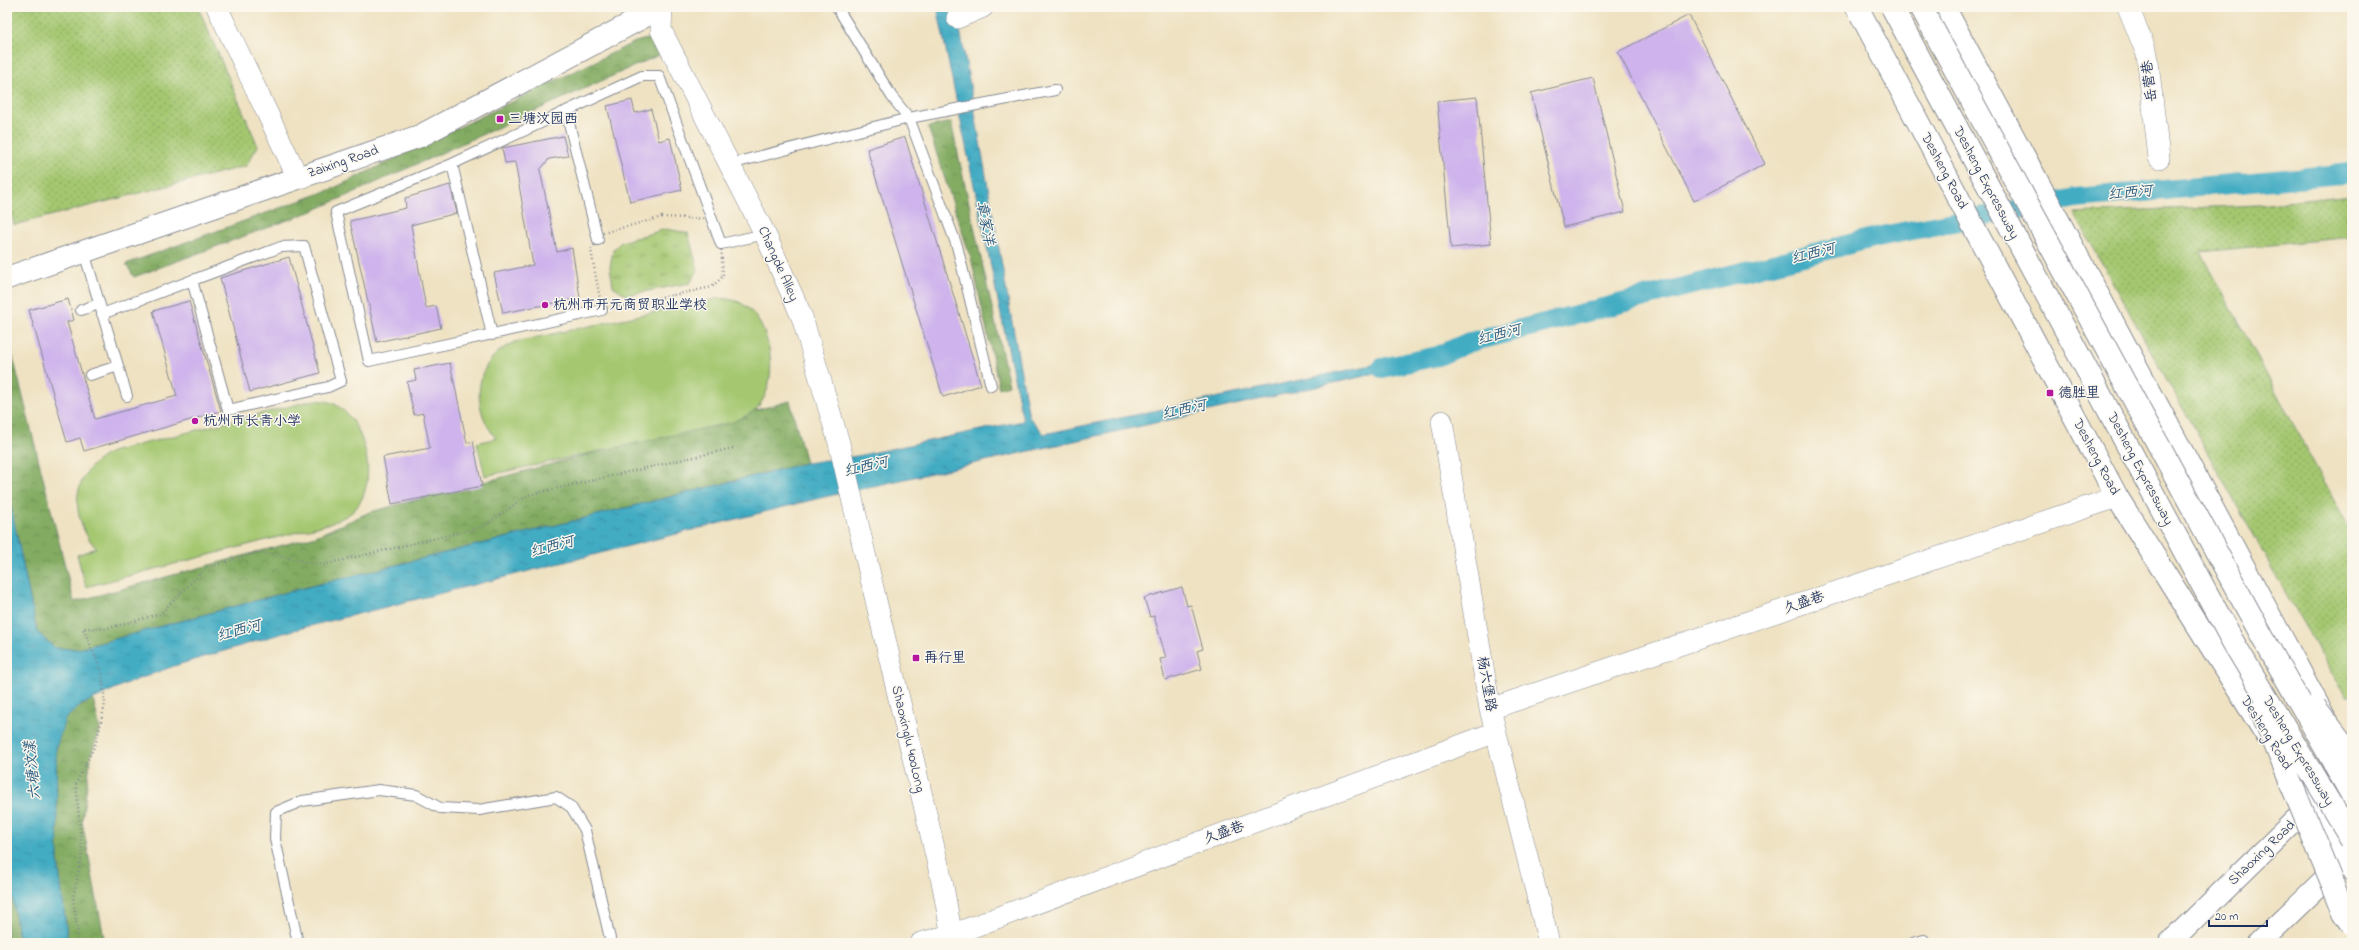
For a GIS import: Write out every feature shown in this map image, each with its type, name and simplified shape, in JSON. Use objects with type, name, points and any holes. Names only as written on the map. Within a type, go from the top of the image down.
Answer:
[{"type":"main road","name":"Zaixing Road","points":[[7,278],[420,136],[662,7]]},
{"type":"main road","name":"Desheng Road","points":[[1857,7],[2117,497],[2311,805],[2350,856]]},
{"type":"main road","name":"Desheng Expressway","points":[[1892,7],[2233,642],[2350,856]]},
{"type":"main road","name":"Desheng Expressway","points":[[1922,7],[2262,636],[2352,795]]},
{"type":"main road","points":[[1944,7],[2351,762]]},
{"type":"main road","points":[[2262,636],[2351,762]]},
{"type":"main road","points":[[2233,642],[2344,912],[2352,924]]},
{"type":"main road","name":"Shaoxing Road","points":[[2170,943],[2311,805],[2351,762]]},
{"type":"main road","points":[[2259,943],[2350,856]]},
{"type":"street","points":[[218,7],[298,178]]},
{"type":"street","name":"Changde Alley","points":[[662,7],[661,30],[766,234],[802,317],[838,443],[860,535]]},
{"type":"street","points":[[957,18],[983,7]]},
{"type":"street","name":"岳营巷","points":[[2128,7],[2147,54],[2159,158]]},
{"type":"street","name":"杨六堡路","points":[[1442,421],[1490,709],[1549,943]]},
{"type":"street","name":"久盛巷","points":[[1490,709],[2117,497]]},
{"type":"street","name":"Shaoxinglu 400Long","points":[[860,535],[943,886],[952,939]]},
{"type":"street","name":"久盛巷","points":[[921,943],[952,939],[1496,732]]},
{"type":"lane","points":[[837,7],[892,97],[909,118],[957,246],[991,386]]},
{"type":"lane","points":[[602,310],[369,361],[336,212],[452,164],[642,76],[659,76],[721,244],[766,234]]},
{"type":"lane","points":[[730,164],[909,118],[1055,90]]},
{"type":"lane","points":[[566,111],[598,240]]},
{"type":"lane","points":[[452,164],[492,335]]},
{"type":"lane","points":[[81,310],[101,309],[192,280],[281,247],[304,246],[341,381],[328,387],[228,410],[192,280]]},
{"type":"lane","points":[[84,252],[127,396]]},
{"type":"lane","points":[[90,374],[118,366]]},
{"type":"lane","points":[[298,943],[275,839],[276,812],[302,801],[379,790],[416,795],[440,808],[479,810],[556,797],[571,807],[585,830],[611,943]]},
{"type":"lane","points":[[1913,943],[1924,940]]},
{"type":"path","points":[[662,217],[708,219],[721,244],[723,276],[712,287],[602,310],[591,250],[603,233],[662,217]]},
{"type":"path","points":[[79,943],[73,898],[82,854],[76,783],[96,743],[105,704],[102,672],[83,628],[105,629],[160,614],[206,568],[259,552],[322,565],[482,527],[528,495],[733,448]]},
{"type":"green space","points":[[7,7],[198,7],[258,146],[246,166],[14,225],[7,198]]},
{"type":"green space","points":[[651,38],[659,55],[315,210],[134,277],[126,264],[332,189],[635,42]]},
{"type":"green space","points":[[951,122],[1009,385],[999,388],[972,262],[928,127]]},
{"type":"green space","points":[[2352,195],[2352,237],[2201,252],[2352,534],[2352,694],[2347,698],[2290,601],[2074,213],[2258,205]]},
{"type":"green space","points":[[666,229],[688,233],[698,270],[690,283],[626,295],[613,286],[610,267],[613,250],[621,242]]},
{"type":"green space","points":[[720,298],[739,302],[752,312],[760,323],[766,337],[770,352],[771,368],[769,383],[764,397],[755,410],[733,422],[485,476],[477,443],[496,438],[484,419],[479,397],[480,386],[482,375],[487,365],[498,352],[515,342]]},
{"type":"green space","points":[[7,333],[74,602],[316,536],[370,512],[790,401],[806,463],[284,593],[78,649],[55,648],[37,632],[7,488]]},
{"type":"green space","points":[[314,400],[333,403],[346,413],[355,424],[366,453],[368,468],[367,483],[363,497],[351,513],[332,523],[86,587],[77,555],[96,548],[89,539],[80,519],[78,497],[84,476],[98,461],[111,452]]},
{"type":"green space","points":[[93,699],[100,729],[91,755],[82,821],[105,943],[68,943],[58,862],[55,761],[59,735],[66,718],[82,705]]},
{"type":"green space","points":[[7,857],[19,943],[7,943]]},
{"type":"water","points":[[937,7],[956,7],[1029,417],[1044,434],[1405,358],[1414,365],[820,498],[290,631],[174,666],[125,684],[81,705],[65,719],[56,748],[58,861],[68,943],[19,943],[7,857],[7,488],[37,632],[55,648],[78,649],[284,593],[806,463],[857,456],[1023,421]]},
{"type":"building","points":[[1689,15],[1765,164],[1694,201],[1618,52]]},
{"type":"building","points":[[1593,78],[1625,212],[1564,227],[1531,93]]},
{"type":"building","points":[[1477,97],[1491,244],[1451,248],[1437,101]]},
{"type":"building","points":[[632,100],[635,113],[651,109],[659,141],[670,138],[682,190],[630,202],[607,106]]},
{"type":"building","points":[[563,136],[568,156],[549,159],[540,170],[557,252],[572,248],[580,298],[503,313],[494,273],[533,265],[515,162],[505,163],[502,148]]},
{"type":"building","points":[[905,137],[981,385],[943,397],[867,149]]},
{"type":"building","points":[[450,185],[457,213],[411,225],[426,308],[436,306],[441,328],[377,342],[350,221],[406,208],[405,198]]},
{"type":"building","points":[[289,257],[320,373],[250,392],[220,278]]},
{"type":"building","points":[[68,299],[74,320],[67,322],[95,419],[177,396],[153,311],[189,301],[221,411],[84,451],[80,438],[67,442],[29,310]]},
{"type":"building","points":[[450,363],[467,443],[473,441],[482,486],[392,504],[383,457],[430,448],[423,413],[414,415],[407,382],[416,380],[414,370]]},
{"type":"building","points":[[1182,587],[1187,606],[1191,605],[1203,649],[1197,651],[1202,669],[1165,680],[1160,659],[1166,658],[1154,616],[1150,617],[1144,598]]},
{"type":"waterway","name":"红西河","points":[[1382,368],[1438,356],[1467,343],[1877,237],[2076,198],[2352,173]]},
{"type":"place","name":"三塘汶园西","points":[[500,119]]},
{"type":"place","name":"杭州市开元商贸职业学校","points":[[545,305]]},
{"type":"place","name":"德胜里","points":[[2050,393]]},
{"type":"place","name":"杭州市长青小学","points":[[195,421]]},
{"type":"place","name":"再行里","points":[[916,658]]},
{"type":"water label","name":"章家洋","points":[[985,223]]},
{"type":"water label","name":"六塘汶漾","points":[[33,770]]}]
